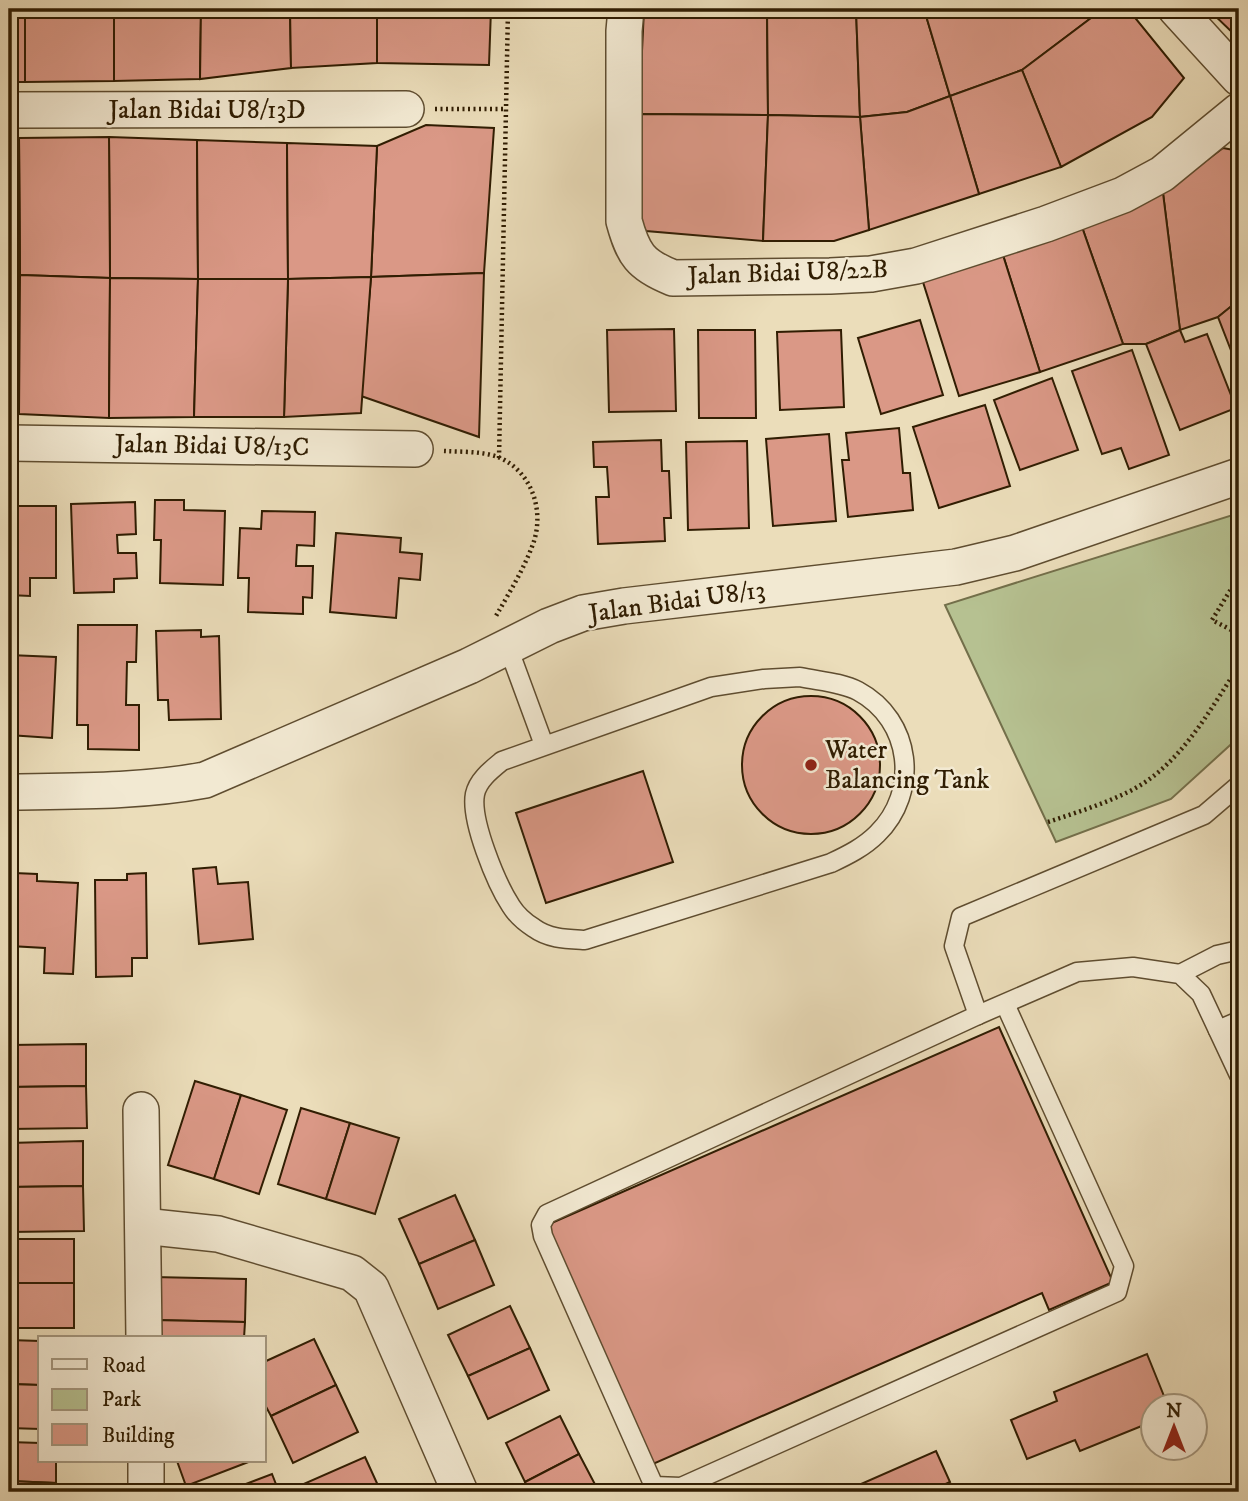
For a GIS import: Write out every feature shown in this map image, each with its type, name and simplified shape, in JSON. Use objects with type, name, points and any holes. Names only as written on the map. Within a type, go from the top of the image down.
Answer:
[{"type":"street","name":"Jalan Bidai U8/22B","points":[[626,9],[624,221],[630,243],[640,260],[653,271],[673,278],[872,274],[916,266],[1046,224],[1123,195],[1163,174],[1239,111]]},
{"type":"street","points":[[1176,9],[1239,78]]},
{"type":"street","name":"Jalan Bidai U8/13D","points":[[9,110],[406,109]]},
{"type":"street","name":"Jalan Bidai U8/13C","points":[[9,443],[415,449]]},
{"type":"street","name":"Jalan Bidai U8/13","points":[[9,792],[120,790],[174,786],[205,780],[469,666],[502,632],[549,626],[583,613],[624,606],[956,567],[1015,553],[1239,476]]},
{"type":"street","points":[[141,1110],[144,1336]]},
{"type":"street","points":[[142,1226],[218,1234],[352,1273],[372,1288],[460,1492]]},
{"type":"street","points":[[146,1462],[146,1492]]},
{"type":"lane","points":[[502,632],[544,745]]},
{"type":"lane","points":[[800,677],[858,691],[880,708],[899,732],[906,762],[904,785],[894,810],[879,832],[859,850],[831,863],[585,940],[558,939],[535,929],[512,908],[496,878],[474,811],[475,791],[487,773],[502,761],[544,745],[711,687],[800,677]]},
{"type":"lane","points":[[978,1015],[954,946],[961,918],[1204,815],[1239,785]]},
{"type":"lane","points":[[1180,974],[1217,955],[1239,950]]},
{"type":"lane","points":[[1005,1004],[1124,1266],[1117,1292],[681,1488],[654,1486],[543,1236],[541,1224],[547,1214],[978,1015],[1077,972],[1133,967],[1180,974],[1201,994],[1239,1075]]},
{"type":"lane","points":[[1218,1030],[1239,1021]]},
{"type":"path","points":[[499,458],[508,9]]},
{"type":"path","points":[[406,109],[506,109]]},
{"type":"path","points":[[415,449],[476,452],[499,458],[518,470],[536,499],[538,517],[534,543],[502,632]]},
{"type":"path","points":[[1239,576],[1212,620],[1239,634]]},
{"type":"path","points":[[1048,822],[1131,791],[1171,761],[1212,711],[1239,666]]},
{"type":"green space","points":[[1239,513],[1239,737],[1171,799],[1056,842],[945,605]]},
{"type":"building","points":[[9,9],[25,9],[25,82],[9,82]]},
{"type":"building","points":[[25,9],[114,9],[114,81],[25,82]]},
{"type":"building","points":[[114,9],[201,9],[200,79],[114,81]]},
{"type":"building","points":[[201,9],[290,9],[291,68],[200,79]]},
{"type":"building","points":[[290,9],[377,9],[377,63],[291,68]]},
{"type":"building","points":[[377,9],[491,9],[489,65],[377,63]]},
{"type":"building","points":[[644,9],[767,9],[768,115],[639,114]]},
{"type":"building","points":[[767,9],[856,9],[860,117],[768,115]]},
{"type":"building","points":[[856,9],[924,9],[950,96],[907,112],[860,117]]},
{"type":"building","points":[[924,9],[1103,9],[1022,70],[950,96]]},
{"type":"building","points":[[1103,9],[1128,9],[1184,78],[1152,117],[1061,167],[1022,70]]},
{"type":"building","points":[[1208,9],[1239,9],[1239,39]]},
{"type":"building","points":[[1022,70],[1061,167],[979,194],[950,96]]},
{"type":"building","points":[[950,96],[979,194],[869,230],[860,117],[907,112]]},
{"type":"building","points":[[639,114],[768,115],[763,241],[646,231],[634,213]]},
{"type":"building","points":[[768,115],[860,117],[869,230],[834,241],[763,241]]},
{"type":"building","points":[[426,125],[494,128],[484,273],[371,277],[377,146]]},
{"type":"building","points":[[109,137],[197,140],[198,279],[110,278]]},
{"type":"building","points":[[109,137],[110,278],[20,275],[19,138]]},
{"type":"building","points":[[9,138],[19,138],[20,275],[9,275]]},
{"type":"building","points":[[197,140],[287,143],[288,279],[198,279]]},
{"type":"building","points":[[287,143],[377,146],[371,277],[288,279]]},
{"type":"building","points":[[1223,148],[1239,151],[1239,300],[1218,317],[1180,330],[1163,193]]},
{"type":"building","points":[[1163,193],[1180,330],[1146,344],[1123,344],[1082,227]]},
{"type":"building","points":[[1082,227],[1123,344],[1040,372],[1002,252]]},
{"type":"building","points":[[1002,252],[1040,372],[959,396],[923,282]]},
{"type":"building","points":[[484,273],[479,437],[361,396],[371,277]]},
{"type":"building","points":[[9,275],[20,275],[19,414],[9,414]]},
{"type":"building","points":[[20,275],[110,278],[109,418],[19,414]]},
{"type":"building","points":[[371,277],[361,413],[284,417],[288,279]]},
{"type":"building","points":[[110,278],[198,279],[194,417],[109,418]]},
{"type":"building","points":[[198,279],[288,279],[284,417],[194,417]]},
{"type":"building","points":[[1239,300],[1239,371],[1218,317]]},
{"type":"building","points":[[920,320],[943,395],[881,414],[858,338]]},
{"type":"building","points":[[674,329],[676,411],[609,412],[607,330]]},
{"type":"building","points":[[698,330],[755,330],[756,418],[699,418]]},
{"type":"building","points":[[841,330],[844,407],[780,410],[777,332]]},
{"type":"building","points":[[1180,330],[1185,342],[1207,334],[1236,408],[1180,430],[1146,344]]},
{"type":"building","points":[[1132,350],[1169,455],[1129,469],[1121,448],[1102,454],[1072,371]]},
{"type":"building","points":[[1052,378],[1078,450],[1020,470],[994,400]]},
{"type":"building","points":[[985,405],[1010,486],[939,508],[913,427]]},
{"type":"building","points":[[899,428],[903,473],[910,473],[913,510],[848,517],[842,460],[849,460],[846,433]]},
{"type":"building","points":[[829,434],[836,521],[773,526],[766,439]]},
{"type":"building","points":[[661,440],[662,471],[669,471],[671,518],[664,518],[665,541],[598,544],[596,497],[609,497],[607,467],[594,467],[593,442]]},
{"type":"building","points":[[747,441],[749,528],[688,530],[686,442]]},
{"type":"building","points":[[9,497],[18,497],[18,506],[56,506],[56,578],[30,578],[30,596],[9,595]]},
{"type":"building","points":[[155,500],[184,500],[184,510],[225,511],[223,585],[160,583],[161,540],[154,540]]},
{"type":"building","points":[[135,502],[136,534],[117,535],[118,553],[136,553],[137,578],[114,579],[114,592],[74,593],[71,504]]},
{"type":"building","points":[[262,511],[315,512],[314,546],[297,545],[296,566],[313,566],[312,598],[303,597],[303,614],[248,612],[249,578],[238,578],[240,528],[261,529]]},
{"type":"building","points":[[336,533],[401,538],[400,552],[422,554],[420,580],[399,578],[396,618],[330,612]]},
{"type":"building","points":[[78,625],[137,625],[136,662],[127,662],[126,705],[139,705],[139,750],[88,749],[88,725],[77,725]]},
{"type":"building","points":[[201,630],[201,637],[219,636],[221,719],[169,720],[168,700],[158,700],[156,631]]},
{"type":"building","points":[[9,655],[56,657],[52,738],[9,735]]},
{"type":"building","name":"Water Balancing Tank","points":[[811,696],[837,701],[860,716],[875,739],[880,765],[875,791],[860,814],[837,829],[811,834],[785,829],[762,814],[747,791],[742,765],[747,739],[762,716],[785,701]]},
{"type":"building","points":[[643,771],[673,862],[546,903],[516,813]]},
{"type":"building","points":[[216,867],[218,884],[248,882],[253,939],[199,944],[193,869]]},
{"type":"building","points":[[14,873],[37,874],[37,881],[78,883],[73,974],[44,973],[45,948],[10,946]]},
{"type":"building","points":[[146,873],[147,958],[132,958],[132,976],[96,977],[95,880],[127,880],[127,874]]},
{"type":"building","points":[[999,1027],[1113,1282],[1049,1310],[1042,1293],[653,1464],[547,1225]]},
{"type":"building","points":[[86,1044],[86,1086],[9,1087],[9,1045]]},
{"type":"building","points":[[195,1081],[241,1095],[214,1179],[168,1165]]},
{"type":"building","points":[[86,1086],[87,1128],[9,1129],[9,1087]]},
{"type":"building","points":[[241,1095],[287,1110],[259,1194],[214,1179]]},
{"type":"building","points":[[301,1108],[350,1123],[326,1199],[278,1184]]},
{"type":"building","points":[[350,1123],[399,1138],[375,1214],[326,1199]]},
{"type":"building","points":[[83,1141],[83,1186],[9,1187],[9,1143]]},
{"type":"building","points":[[83,1186],[84,1231],[9,1232],[9,1187]]},
{"type":"building","points":[[455,1195],[475,1240],[419,1264],[399,1219]]},
{"type":"building","points":[[9,1239],[74,1239],[74,1283],[9,1283]]},
{"type":"building","points":[[475,1240],[494,1285],[438,1309],[419,1264]]},
{"type":"building","points":[[153,1277],[246,1279],[245,1322],[153,1320]]},
{"type":"building","points":[[9,1283],[74,1283],[74,1328],[9,1328]]},
{"type":"building","points":[[510,1306],[530,1348],[468,1376],[448,1335]]},
{"type":"building","points":[[153,1320],[245,1322],[244,1336],[152,1336]]},
{"type":"building","points":[[314,1339],[336,1385],[271,1416],[266,1407],[266,1361]]},
{"type":"building","points":[[9,1340],[38,1341],[38,1385],[9,1384]]},
{"type":"building","points":[[530,1348],[549,1390],[488,1419],[468,1376]]},
{"type":"building","points":[[1147,1354],[1162,1392],[1140,1392],[1140,1427],[1080,1451],[1075,1440],[1027,1459],[1011,1420],[1057,1401],[1054,1392]]},
{"type":"building","points":[[9,1384],[38,1385],[38,1429],[9,1428]]},
{"type":"building","points":[[336,1385],[358,1432],[293,1463],[271,1416]]},
{"type":"building","points":[[560,1416],[579,1454],[525,1482],[506,1443]]},
{"type":"building","points":[[9,1442],[38,1443],[38,1462],[56,1462],[56,1483],[9,1481]]},
{"type":"building","points":[[936,1451],[950,1482],[928,1492],[865,1492],[861,1484]]},
{"type":"building","points":[[579,1454],[599,1492],[530,1492],[525,1482]]},
{"type":"building","points":[[365,1457],[381,1492],[301,1492],[299,1486]]},
{"type":"building","points":[[177,1462],[248,1462],[186,1486]]},
{"type":"building","points":[[272,1474],[279,1492],[225,1492]]},
{"type":"building","points":[[9,1481],[56,1483],[55,1492],[9,1492]]},
{"type":"place","name":"Water Balancing Tank","points":[[811,765]]}]
